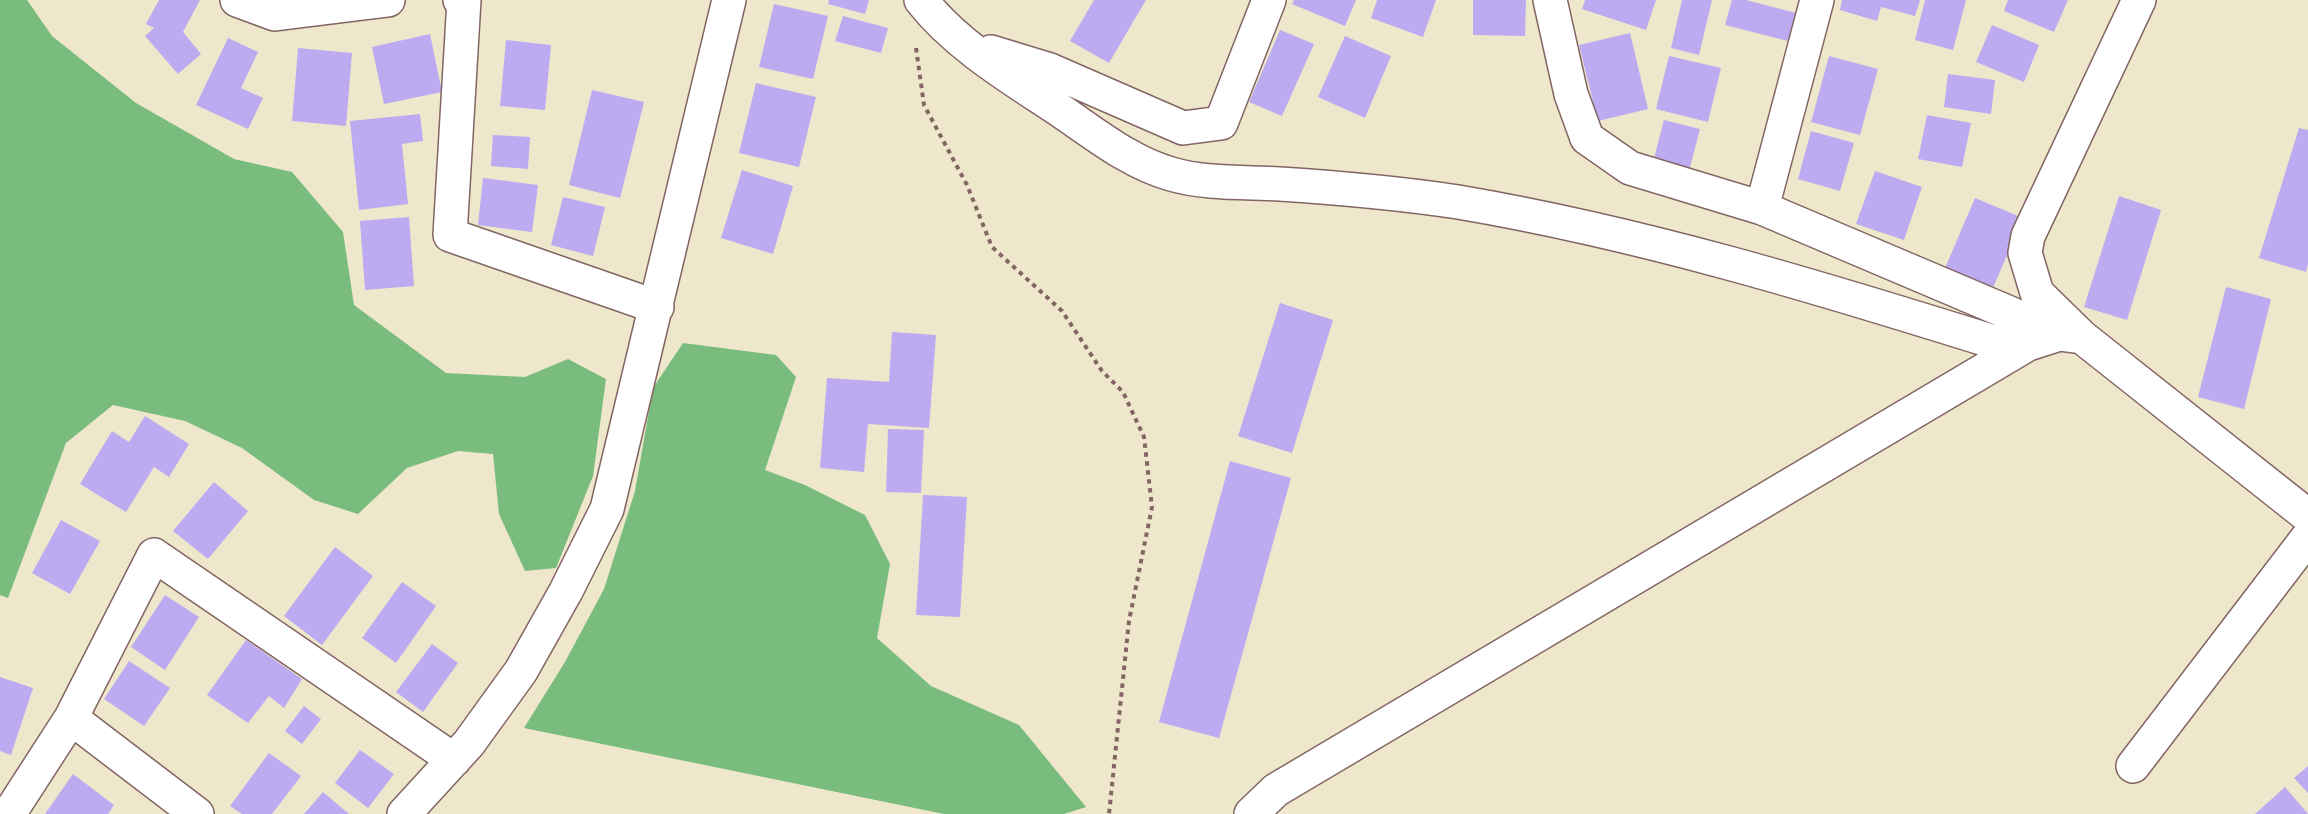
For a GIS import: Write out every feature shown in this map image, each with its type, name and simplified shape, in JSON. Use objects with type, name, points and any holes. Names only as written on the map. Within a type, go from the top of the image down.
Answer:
[{"type":"street","points":[[237,0],[275,14],[388,0]]},
{"type":"street","points":[[463,0],[450,235],[657,307]]},
{"type":"street","points":[[404,814],[454,760],[521,671],[566,591],[607,509],[729,0]]},
{"type":"street","points":[[921,0],[969,45],[1115,147],[1170,174],[1203,180],[1356,189],[1457,202],[1575,225],[1776,274],[1994,342],[2028,344],[2071,336]]},
{"type":"street","points":[[969,45],[1050,70],[1183,128],[1221,123],[1269,0]]},
{"type":"street","points":[[1550,0],[1571,94],[1587,138],[1630,168],[1762,208],[2071,336]]},
{"type":"street","points":[[1762,208],[1817,0]]},
{"type":"street","points":[[2139,0],[2028,236],[2025,252],[2037,293],[2071,336],[2308,516]]},
{"type":"street","points":[[1251,814],[1276,790],[2028,344]]},
{"type":"street","points":[[2133,766],[2308,537]]},
{"type":"street","points":[[9,814],[71,718],[154,555],[454,760]]},
{"type":"street","points":[[71,718],[197,814]]},
{"type":"path","points":[[915,47],[924,105],[967,185],[992,247],[1062,311],[1102,371],[1123,393],[1144,437],[1152,507],[1129,621],[1109,814]]},
{"type":"green space","points":[[0,0],[27,0],[52,36],[136,103],[234,159],[292,172],[343,232],[354,305],[446,373],[525,377],[568,359],[606,379],[593,476],[556,568],[525,571],[499,514],[493,454],[458,451],[407,468],[358,514],[314,500],[242,448],[185,421],[113,405],[66,443],[8,598],[0,595]]},
{"type":"green space","points":[[683,343],[776,355],[796,377],[765,470],[805,485],[865,515],[890,564],[877,638],[931,686],[1019,725],[1086,807],[1064,814],[944,814],[524,728],[565,662],[604,589],[635,491],[653,388]]},
{"type":"building","points":[[159,0],[200,0],[183,32],[201,54],[178,74],[145,36],[154,28],[146,24]]},
{"type":"building","points":[[829,0],[869,0],[865,14],[828,4]]},
{"type":"building","points":[[1094,0],[1146,0],[1109,63],[1070,41]]},
{"type":"building","points":[[1294,0],[1356,0],[1345,26],[1292,4]]},
{"type":"building","points":[[1377,0],[1436,0],[1423,37],[1371,18]]},
{"type":"building","points":[[1473,0],[1526,0],[1525,36],[1473,35]]},
{"type":"building","points":[[1585,0],[1656,0],[1646,30],[1582,9]]},
{"type":"building","points":[[1682,0],[1712,0],[1699,55],[1671,48]]},
{"type":"building","points":[[1732,0],[1746,0],[1796,13],[1788,41],[1725,25]]},
{"type":"building","points":[[1842,0],[1920,0],[1915,16],[1881,7],[1877,21],[1840,10]]},
{"type":"building","points":[[1925,0],[1966,0],[1953,50],[1915,40]]},
{"type":"building","points":[[2008,0],[2068,0],[2054,32],[2004,11]]},
{"type":"building","points":[[774,4],[828,16],[813,79],[759,67]]},
{"type":"building","points":[[843,16],[888,28],[881,53],[835,41]]},
{"type":"building","points":[[1992,25],[2039,45],[2024,82],[1976,62]]},
{"type":"building","points":[[1280,30],[1314,44],[1282,116],[1249,102]]},
{"type":"building","points":[[1630,33],[1648,109],[1598,121],[1579,45]]},
{"type":"building","points":[[430,34],[442,92],[384,104],[372,47]]},
{"type":"building","points":[[1345,36],[1391,56],[1365,118],[1318,97]]},
{"type":"building","points":[[228,38],[258,52],[241,88],[263,98],[248,129],[196,105]]},
{"type":"building","points":[[506,40],[551,45],[545,110],[500,106]]},
{"type":"building","points":[[298,48],[352,53],[346,126],[292,121]]},
{"type":"building","points":[[1669,56],[1721,68],[1708,122],[1656,109]]},
{"type":"building","points":[[1829,56],[1878,69],[1860,135],[1811,122]]},
{"type":"building","points":[[1948,74],[1995,80],[1991,114],[1944,107]]},
{"type":"building","points":[[756,83],[816,97],[799,167],[739,153]]},
{"type":"building","points":[[592,90],[644,102],[620,198],[569,185]]},
{"type":"building","points":[[420,114],[423,141],[402,144],[408,204],[359,210],[350,121]]},
{"type":"building","points":[[1927,115],[1971,123],[1962,167],[1918,159]]},
{"type":"building","points":[[1664,120],[1700,129],[1688,175],[1652,166]]},
{"type":"building","points":[[2299,128],[2308,130],[2308,264],[2306,272],[2259,258]]},
{"type":"building","points":[[1811,131],[1854,143],[1840,191],[1798,179]]},
{"type":"building","points":[[493,135],[530,137],[528,169],[491,166]]},
{"type":"building","points":[[742,170],[793,186],[773,254],[721,238]]},
{"type":"building","points":[[1875,171],[1922,187],[1904,240],[1856,224]]},
{"type":"building","points":[[483,178],[538,185],[532,232],[478,225]]},
{"type":"building","points":[[2119,196],[2161,210],[2127,320],[2084,307]]},
{"type":"building","points":[[563,197],[605,207],[593,256],[551,245]]},
{"type":"building","points":[[1975,198],[2023,218],[1990,295],[1942,275]]},
{"type":"building","points":[[409,217],[414,286],[365,290],[360,221]]},
{"type":"building","points":[[2226,287],[2271,299],[2244,409],[2198,397]]},
{"type":"building","points":[[1280,303],[1333,320],[1292,453],[1238,436]]},
{"type":"building","points":[[892,332],[936,335],[929,428],[868,424],[864,472],[820,468],[827,378],[889,382]]},
{"type":"building","points":[[145,416],[189,444],[169,477],[154,467],[126,512],[80,484],[112,431],[129,442]]},
{"type":"building","points":[[888,429],[924,430],[921,493],[886,492]]},
{"type":"building","points":[[1230,461],[1291,478],[1219,738],[1159,722]]},
{"type":"building","points":[[214,482],[248,511],[208,559],[173,531]]},
{"type":"building","points":[[923,495],[967,497],[960,617],[916,615]]},
{"type":"building","points":[[61,520],[100,541],[70,594],[32,573]]},
{"type":"building","points":[[335,547],[373,576],[322,645],[284,616]]},
{"type":"building","points":[[402,582],[436,606],[396,663],[362,638]]},
{"type":"building","points":[[165,595],[199,617],[165,670],[131,647]]},
{"type":"building","points":[[246,640],[302,679],[284,708],[269,696],[248,723],[207,695]]},
{"type":"building","points":[[432,644],[458,663],[423,712],[396,692]]},
{"type":"building","points":[[129,661],[170,688],[144,726],[104,699]]},
{"type":"building","points":[[0,677],[33,688],[11,755],[0,751]]},
{"type":"building","points":[[304,706],[321,719],[302,744],[285,731]]},
{"type":"building","points":[[360,750],[394,774],[368,808],[335,783]]},
{"type":"building","points":[[269,753],[301,776],[272,814],[242,814],[230,806]]},
{"type":"building","points":[[2308,766],[2308,793],[2294,778]]},
{"type":"building","points":[[73,774],[114,805],[108,814],[45,814]]},
{"type":"building","points":[[2285,787],[2308,814],[2255,814]]},
{"type":"building","points":[[323,792],[349,814],[304,814]]}]
